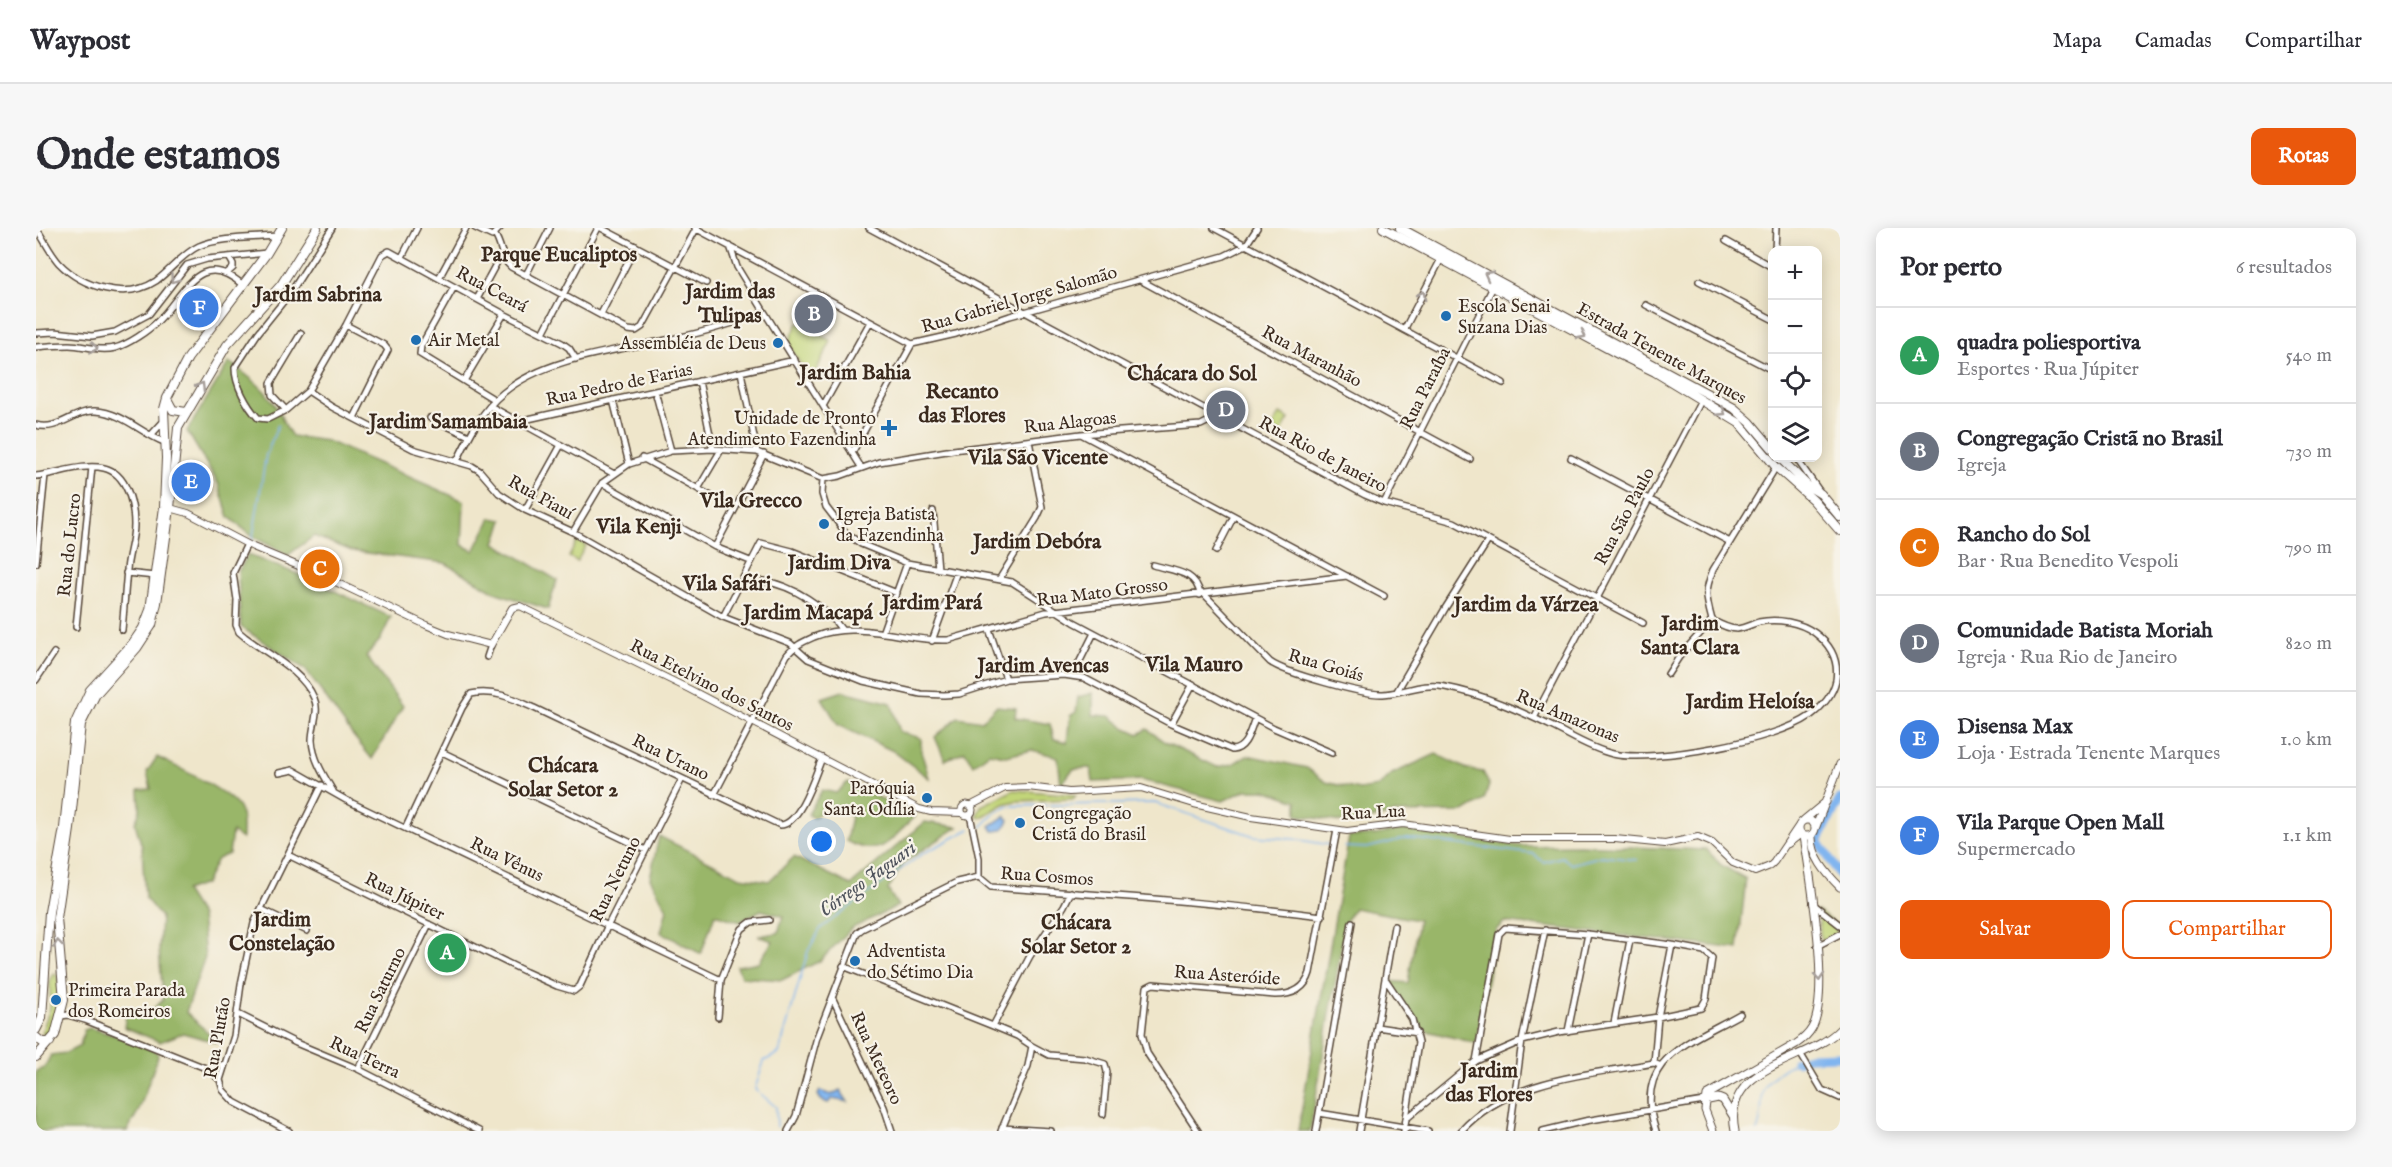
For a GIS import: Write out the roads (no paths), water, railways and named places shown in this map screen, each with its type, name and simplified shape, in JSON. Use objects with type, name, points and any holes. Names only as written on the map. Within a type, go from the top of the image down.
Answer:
[{"type":"main road","points":[[36,1030],[45,979],[49,912],[63,828],[75,723],[90,690],[132,644],[143,628],[150,610],[164,507],[163,422],[167,398],[199,342],[267,253],[282,228]]},
{"type":"main road","points":[[36,1057],[55,1035],[64,1005],[57,918],[70,829],[81,724],[96,694],[137,648],[152,625],[170,508],[178,428],[227,345],[280,285],[317,228]]},
{"type":"main road","name":"Estrada Tenente Marques","points":[[1383,228],[1655,372],[1743,415],[1768,442]]},
{"type":"main road","name":"Estrada Tenente Marques","points":[[1400,228],[1704,396],[1739,423],[1776,467],[1813,500],[1840,531]]},
{"type":"main road","points":[[167,398],[173,410],[186,412]]},
{"type":"main road","points":[[163,422],[171,420],[178,428]]},
{"type":"main road","points":[[165,442],[176,439]]},
{"type":"main road","points":[[1784,462],[1808,486],[1821,494],[1840,517]]},
{"type":"main road","points":[[1808,833],[1826,802],[1840,764]]},
{"type":"main road","points":[[1802,823],[1826,802]]},
{"type":"main road","points":[[1734,1129],[1733,1116],[1743,1089],[1771,1062],[1813,1028],[1818,1009],[1820,989],[1808,833],[1812,821],[1802,823]]},
{"type":"main road","points":[[1802,823],[1817,858],[1840,887]]},
{"type":"main road","points":[[45,979],[53,971],[63,980]]},
{"type":"main road","points":[[1713,1130],[1705,1110],[1704,1101],[1708,1094],[1771,1062],[1802,1057],[1840,1029]]},
{"type":"main road","points":[[36,1037],[42,1042],[50,1042]]},
{"type":"main road","points":[[1704,1101],[1718,1098],[1723,1100],[1733,1116]]},
{"type":"street","points":[[36,228],[61,265],[86,280],[111,291],[120,292],[149,285],[192,250],[206,243],[277,236]]},
{"type":"street","points":[[332,228],[291,292],[258,333],[235,368],[237,381],[258,418],[268,419],[286,410],[308,391],[346,325],[384,345],[388,352],[354,418]]},
{"type":"street","points":[[402,257],[417,228]]},
{"type":"street","points":[[439,278],[466,228]]},
{"type":"street","points":[[474,228],[487,235],[495,236]]},
{"type":"street","points":[[495,236],[500,228]]},
{"type":"street","points":[[526,275],[550,228]]},
{"type":"street","points":[[543,333],[599,228],[706,283]]},
{"type":"street","points":[[495,236],[508,264],[632,331],[642,327],[695,228]]},
{"type":"street","name":"Rua Gabriel Jorge Salomão","points":[[695,228],[912,344],[1224,256],[1246,245]]},
{"type":"street","name":"Rua Rio de Janeiro","points":[[870,228],[1356,490],[1384,503],[1445,518],[1643,623]]},
{"type":"street","points":[[1214,228],[1503,383]]},
{"type":"street","points":[[1246,245],[1257,228]]},
{"type":"street","points":[[1775,246],[1776,228]]},
{"type":"street","points":[[1726,241],[1768,264]]},
{"type":"street","points":[[602,314],[636,246]]},
{"type":"street","points":[[730,246],[737,267],[861,467]]},
{"type":"street","name":"Rua Ceará","points":[[346,325],[382,255],[389,251],[566,345],[576,359]]},
{"type":"street","points":[[36,333],[66,332],[92,336],[115,332],[149,314],[187,265],[207,259],[267,253]]},
{"type":"street","points":[[477,299],[502,253]]},
{"type":"street","points":[[227,273],[233,268],[229,257]]},
{"type":"street","points":[[202,273],[202,266],[207,259]]},
{"type":"street","points":[[1404,330],[1441,260]]},
{"type":"street","points":[[36,347],[66,345],[100,350],[116,347],[157,322],[189,283],[202,273],[216,270],[227,273],[243,285]]},
{"type":"street","name":"Rua Maranhão","points":[[1140,280],[1470,459]]},
{"type":"street","points":[[1699,281],[1768,316]]},
{"type":"street","points":[[454,286],[420,349],[422,357],[495,400]]},
{"type":"street","name":"Rua Paraíba","points":[[1384,503],[1493,287]]},
{"type":"street","points":[[1646,305],[1768,367]]},
{"type":"street","points":[[457,461],[469,436],[490,406],[521,380],[576,359],[680,338],[765,313]]},
{"type":"street","points":[[464,381],[504,314]]},
{"type":"street","points":[[822,406],[870,322]]},
{"type":"street","points":[[286,410],[272,395],[270,388],[301,333]]},
{"type":"street","points":[[852,453],[912,344]]},
{"type":"street","name":"Rua Pedro de Farias","points":[[519,421],[795,360]]},
{"type":"street","points":[[741,372],[757,452]]},
{"type":"street","points":[[699,381],[713,449]]},
{"type":"street","name":"Rua Piauí","points":[[308,391],[413,449],[457,461],[480,471],[499,493],[525,510],[573,532],[723,617],[768,633],[795,646],[799,653],[808,659],[847,675],[878,685],[921,694],[959,694],[1006,679],[1073,675]]},
{"type":"street","points":[[655,391],[671,451]]},
{"type":"street","name":"Rua São Paulo","points":[[1534,718],[1704,396]]},
{"type":"street","points":[[613,400],[629,464]]},
{"type":"street","points":[[490,406],[614,474]]},
{"type":"street","points":[[36,425],[59,424],[86,412],[95,411],[112,414],[165,442]]},
{"type":"street","name":"Rua Alagoas","points":[[823,479],[840,476],[861,467],[953,450],[1081,434],[1201,425],[1209,421],[1214,413]]},
{"type":"street","points":[[430,418],[469,436]]},
{"type":"street","points":[[151,435],[163,422]]},
{"type":"street","points":[[1101,445],[1104,432]]},
{"type":"street","points":[[1081,434],[1384,596]]},
{"type":"street","points":[[1000,578],[1041,511],[1042,500],[1029,441]]},
{"type":"street","points":[[525,510],[561,445]]},
{"type":"street","points":[[573,532],[602,483],[629,464],[642,458],[671,451],[713,449],[764,454],[823,479],[823,500],[846,533],[861,544],[907,563],[1000,578],[1015,583],[1057,612],[1094,633],[1299,741],[1332,753]]},
{"type":"street","points":[[698,489],[721,450]]},
{"type":"street","points":[[715,547],[764,454]]},
{"type":"street","points":[[642,458],[711,496]]},
{"type":"street","points":[[1571,458],[1730,542]]},
{"type":"street","points":[[1799,462],[1821,494]]},
{"type":"street","points":[[36,476],[92,467],[112,471],[120,477],[129,496],[134,525],[126,573],[122,630]]},
{"type":"street","name":"Rua do Lucro","points":[[76,627],[92,467]]},
{"type":"street","points":[[1668,674],[1679,657],[1712,620],[1706,598],[1706,588],[1713,570],[1776,467]]},
{"type":"street","points":[[36,563],[45,475]]},
{"type":"street","points":[[602,483],[715,547],[750,561]]},
{"type":"street","points":[[170,508],[188,513],[247,544],[325,577],[426,626],[491,645]]},
{"type":"street","points":[[933,511],[938,569]]},
{"type":"street","points":[[1216,551],[1234,516]]},
{"type":"street","points":[[1397,691],[1488,541]]},
{"type":"street","points":[[723,617],[761,543],[792,551],[897,593]]},
{"type":"street","points":[[247,544],[233,573],[237,628],[245,637],[301,679],[315,699],[313,747],[319,768],[334,793]]},
{"type":"street","points":[[882,633],[907,563]]},
{"type":"street","name":"Rua Goiás","points":[[1153,565],[1191,577],[1201,593],[1260,653],[1278,668],[1371,693],[1383,694],[1397,691]]},
{"type":"street","points":[[932,641],[957,572]]},
{"type":"street","points":[[126,573],[155,576]]},
{"type":"street","name":"Rua Mato Grosso","points":[[795,646],[820,635],[842,630],[882,633],[932,641],[948,640],[1032,616],[1347,576]]},
{"type":"street","points":[[764,581],[814,602],[832,616],[842,630]]},
{"type":"street","name":"Rua Etelvino dos Santos","points":[[487,657],[491,645],[512,608],[520,606],[919,808],[931,812],[967,810]]},
{"type":"street","name":"Rua Amazonas","points":[[1397,691],[1417,686],[1439,686],[1488,699],[1609,753],[1637,757],[1679,754],[1781,731],[1810,716],[1831,693],[1836,674],[1835,659],[1827,644],[1808,629],[1786,622],[1769,621],[1733,628],[1712,620]]},
{"type":"street","points":[[989,629],[1006,679]]},
{"type":"street","points":[[1094,633],[1073,675],[1092,682],[1172,724],[1232,750],[1238,750],[1245,743],[1255,718]]},
{"type":"street","points":[[714,795],[787,655],[795,646]]},
{"type":"street","points":[[36,680],[54,653]]},
{"type":"street","points":[[1172,724],[1193,684]]},
{"type":"street","name":"Rua Urano","points":[[442,752],[471,694],[481,692],[508,696],[771,823],[785,825],[794,820],[799,812],[822,758]]},
{"type":"street","points":[[406,827],[442,752],[646,850]]},
{"type":"street","name":"Rua Vênus","points":[[279,772],[293,770],[334,793],[721,980]]},
{"type":"street","name":"Rua Netuno","points":[[574,991],[580,986],[608,925],[682,779]]},
{"type":"street","name":"Rua Plutão","points":[[289,1131],[234,1102],[222,1090],[220,1080],[234,1036],[250,936],[322,785]]},
{"type":"street","name":"Rua Lua","points":[[967,810],[1005,788],[1070,792],[1141,788],[1251,817],[1337,830],[1365,830],[1403,824],[1510,839],[1615,839],[1665,844],[1698,837],[1712,843],[1733,863],[1755,872],[1770,866],[1786,847],[1808,833]]},
{"type":"street","points":[[967,810],[979,858],[980,877]]},
{"type":"street","name":"Rua Lua","points":[[1786,847],[1789,838],[1802,823]]},
{"type":"street","name":"Rua Asteróide","points":[[1198,1131],[1147,1053],[1142,1034],[1147,987],[1152,984],[1275,995],[1291,993],[1301,988],[1308,981],[1337,830]]},
{"type":"street","name":"Rua Júpiter","points":[[288,855],[547,982],[574,991]]},
{"type":"street","name":"Rua Cosmos","points":[[833,999],[853,940],[862,928],[957,882],[980,877],[991,887],[1227,904],[1322,916]]},
{"type":"street","points":[[993,1026],[1030,956],[1071,892]]},
{"type":"street","points":[[1813,904],[1840,925]]},
{"type":"street","points":[[261,909],[307,931]]},
{"type":"street","points":[[718,1017],[721,980],[742,929],[751,922],[769,920]]},
{"type":"street","points":[[1316,1131],[1352,922]]},
{"type":"street","name":"Rua Saturno","points":[[358,1069],[429,924]]},
{"type":"street","points":[[1359,1131],[1394,926]]},
{"type":"street","points":[[1406,1119],[1476,1061],[1522,1041],[1701,1008],[1706,999],[1712,963],[1710,955],[1704,951],[1672,945],[1588,934],[1507,927],[1500,931],[1476,1061]]},
{"type":"street","points":[[1510,1131],[1522,1041],[1545,930]]},
{"type":"street","points":[[1568,1031],[1588,934]]},
{"type":"street","points":[[1817,946],[1840,934]]},
{"type":"street","points":[[1614,1023],[1630,940]]},
{"type":"street","points":[[1656,1131],[1651,1108],[1651,1089],[1657,1064],[1658,1017],[1672,945]]},
{"type":"street","points":[[843,966],[1017,1036],[1049,1055],[1085,1058],[1105,1064],[1107,1072],[1103,1114]]},
{"type":"street","points":[[1386,980],[1412,1019],[1417,1033],[1416,1063],[1404,1129]]},
{"type":"street","points":[[795,1131],[796,1116],[817,1037],[833,999]]},
{"type":"street","name":"Rua Meteoro","points":[[833,999],[884,1107],[892,1131]]},
{"type":"street","points":[[64,1005],[70,1012],[85,1020]]},
{"type":"street","name":"Rua Terra","points":[[238,1014],[296,1043],[358,1069],[478,1131]]},
{"type":"street","points":[[1461,1131],[1485,1110],[1516,1093],[1545,1083],[1657,1064],[1740,1014]]},
{"type":"street","points":[[61,1016],[68,1015],[85,1020],[208,1069],[220,1080]]},
{"type":"street","points":[[1377,1027],[1417,1033]]},
{"type":"street","points":[[1032,1046],[1028,1066],[1001,1129],[1051,1131]]},
{"type":"street","points":[[1802,1057],[1822,1090],[1840,1097]]},
{"type":"street","points":[[208,1069],[225,1064]]},
{"type":"street","points":[[1543,1131],[1562,1125],[1651,1108],[1704,1101]]},
{"type":"street","points":[[1319,1113],[1404,1129],[1428,1131]]},
{"type":"street","points":[[788,1131],[796,1116]]},
{"type":"water","points":[[1005,816],[1009,820],[1005,827],[999,831],[993,831],[990,826]]},
{"type":"water","points":[[840,1090],[848,1102],[832,1099],[828,1103],[821,1100],[818,1095],[820,1091],[831,1095]]},
{"type":"waterway","points":[[252,542],[266,455],[278,425]]},
{"type":"waterway","points":[[1840,799],[1818,841],[1840,875]]},
{"type":"waterway","name":"Córrego Jaguari","points":[[981,827],[996,812],[1009,806],[1155,803],[1254,836],[1330,845]]},
{"type":"waterway","name":"Córrego Jaguari","points":[[777,1127],[776,1107],[755,1089],[764,1061],[779,1053],[808,951],[821,928],[922,854],[970,829]]},
{"type":"waterway","points":[[1345,847],[1367,848],[1407,838],[1534,854],[1543,862],[1562,857],[1571,864],[1602,856],[1637,860]]},
{"type":"waterway","points":[[1796,1061],[1808,1057],[1840,1056]]},
{"type":"waterway","points":[[1757,1131],[1765,1086],[1774,1076],[1796,1061]]},
{"type":"place","name":"Vila Parque Open Mall","points":[[199,308]]},
{"type":"place","name":"Congregação Cristã no Brasil","points":[[814,314]]},
{"type":"place","name":"Escola Senai Suzana Dias","points":[[1446,316]]},
{"type":"place","name":"Air Metal","points":[[416,340]]},
{"type":"place","name":"Assembléia de Deus","points":[[778,343]]},
{"type":"place","name":"Comunidade Batista Moriah","points":[[1226,410]]},
{"type":"place","name":"Unidade de Pronto Atendimento Fazendinha","points":[[889,428]]},
{"type":"place","name":"Disensa Max","points":[[191,482]]},
{"type":"place","name":"Igreja Batista da Fazendinha","points":[[824,524]]},
{"type":"place","name":"Rancho do Sol","points":[[320,569]]},
{"type":"place","name":"Paróquia Santa Odília","points":[[927,798]]},
{"type":"place","name":"Congregação Cristã do Brasil","points":[[1020,823]]},
{"type":"place","name":"quadra poliesportiva","points":[[447,953]]},
{"type":"place","name":"Adventista do Sétimo Dia","points":[[855,961]]},
{"type":"place","name":"Primeira Parada dos Romeiros","points":[[56,1000]]},
{"type":"district","name":"Parque Eucaliptos","points":[[559,254]]},
{"type":"district","name":"Jardim Sabrina","points":[[318,294]]},
{"type":"district","name":"Jardim das Tulipas","points":[[730,303]]},
{"type":"district","name":"Jardim Bahia","points":[[855,372]]},
{"type":"district","name":"Chácara do Sol","points":[[1192,373]]},
{"type":"district","name":"Recanto das Flores","points":[[962,403]]},
{"type":"district","name":"Jardim Samambaia","points":[[448,421]]},
{"type":"district","name":"Vila São Vicente","points":[[1038,457]]},
{"type":"district","name":"Vila Grecco","points":[[751,500]]},
{"type":"district","name":"Vila Kenji","points":[[639,526]]},
{"type":"district","name":"Jardim Debóra","points":[[1037,541]]},
{"type":"district","name":"Jardim Diva","points":[[839,562]]},
{"type":"district","name":"Vila Safári","points":[[727,583]]},
{"type":"district","name":"Jardim Pará","points":[[932,602]]},
{"type":"district","name":"Jardim da Várzea","points":[[1526,604]]},
{"type":"district","name":"Jardim Macapá","points":[[808,612]]},
{"type":"district","name":"Jardim Santa Clara","points":[[1690,635]]},
{"type":"district","name":"Vila Mauro","points":[[1194,664]]},
{"type":"district","name":"Jardim Avencas","points":[[1043,665]]},
{"type":"district","name":"Jardim Heloísa","points":[[1750,701]]},
{"type":"district","name":"Chácara Solar Setor 2","points":[[563,777]]},
{"type":"district","name":"Jardim Constelação","points":[[282,931]]},
{"type":"district","name":"Chácara Solar Setor 2","points":[[1076,934]]},
{"type":"district","name":"Jardim das Flores","points":[[1489,1082]]}]
